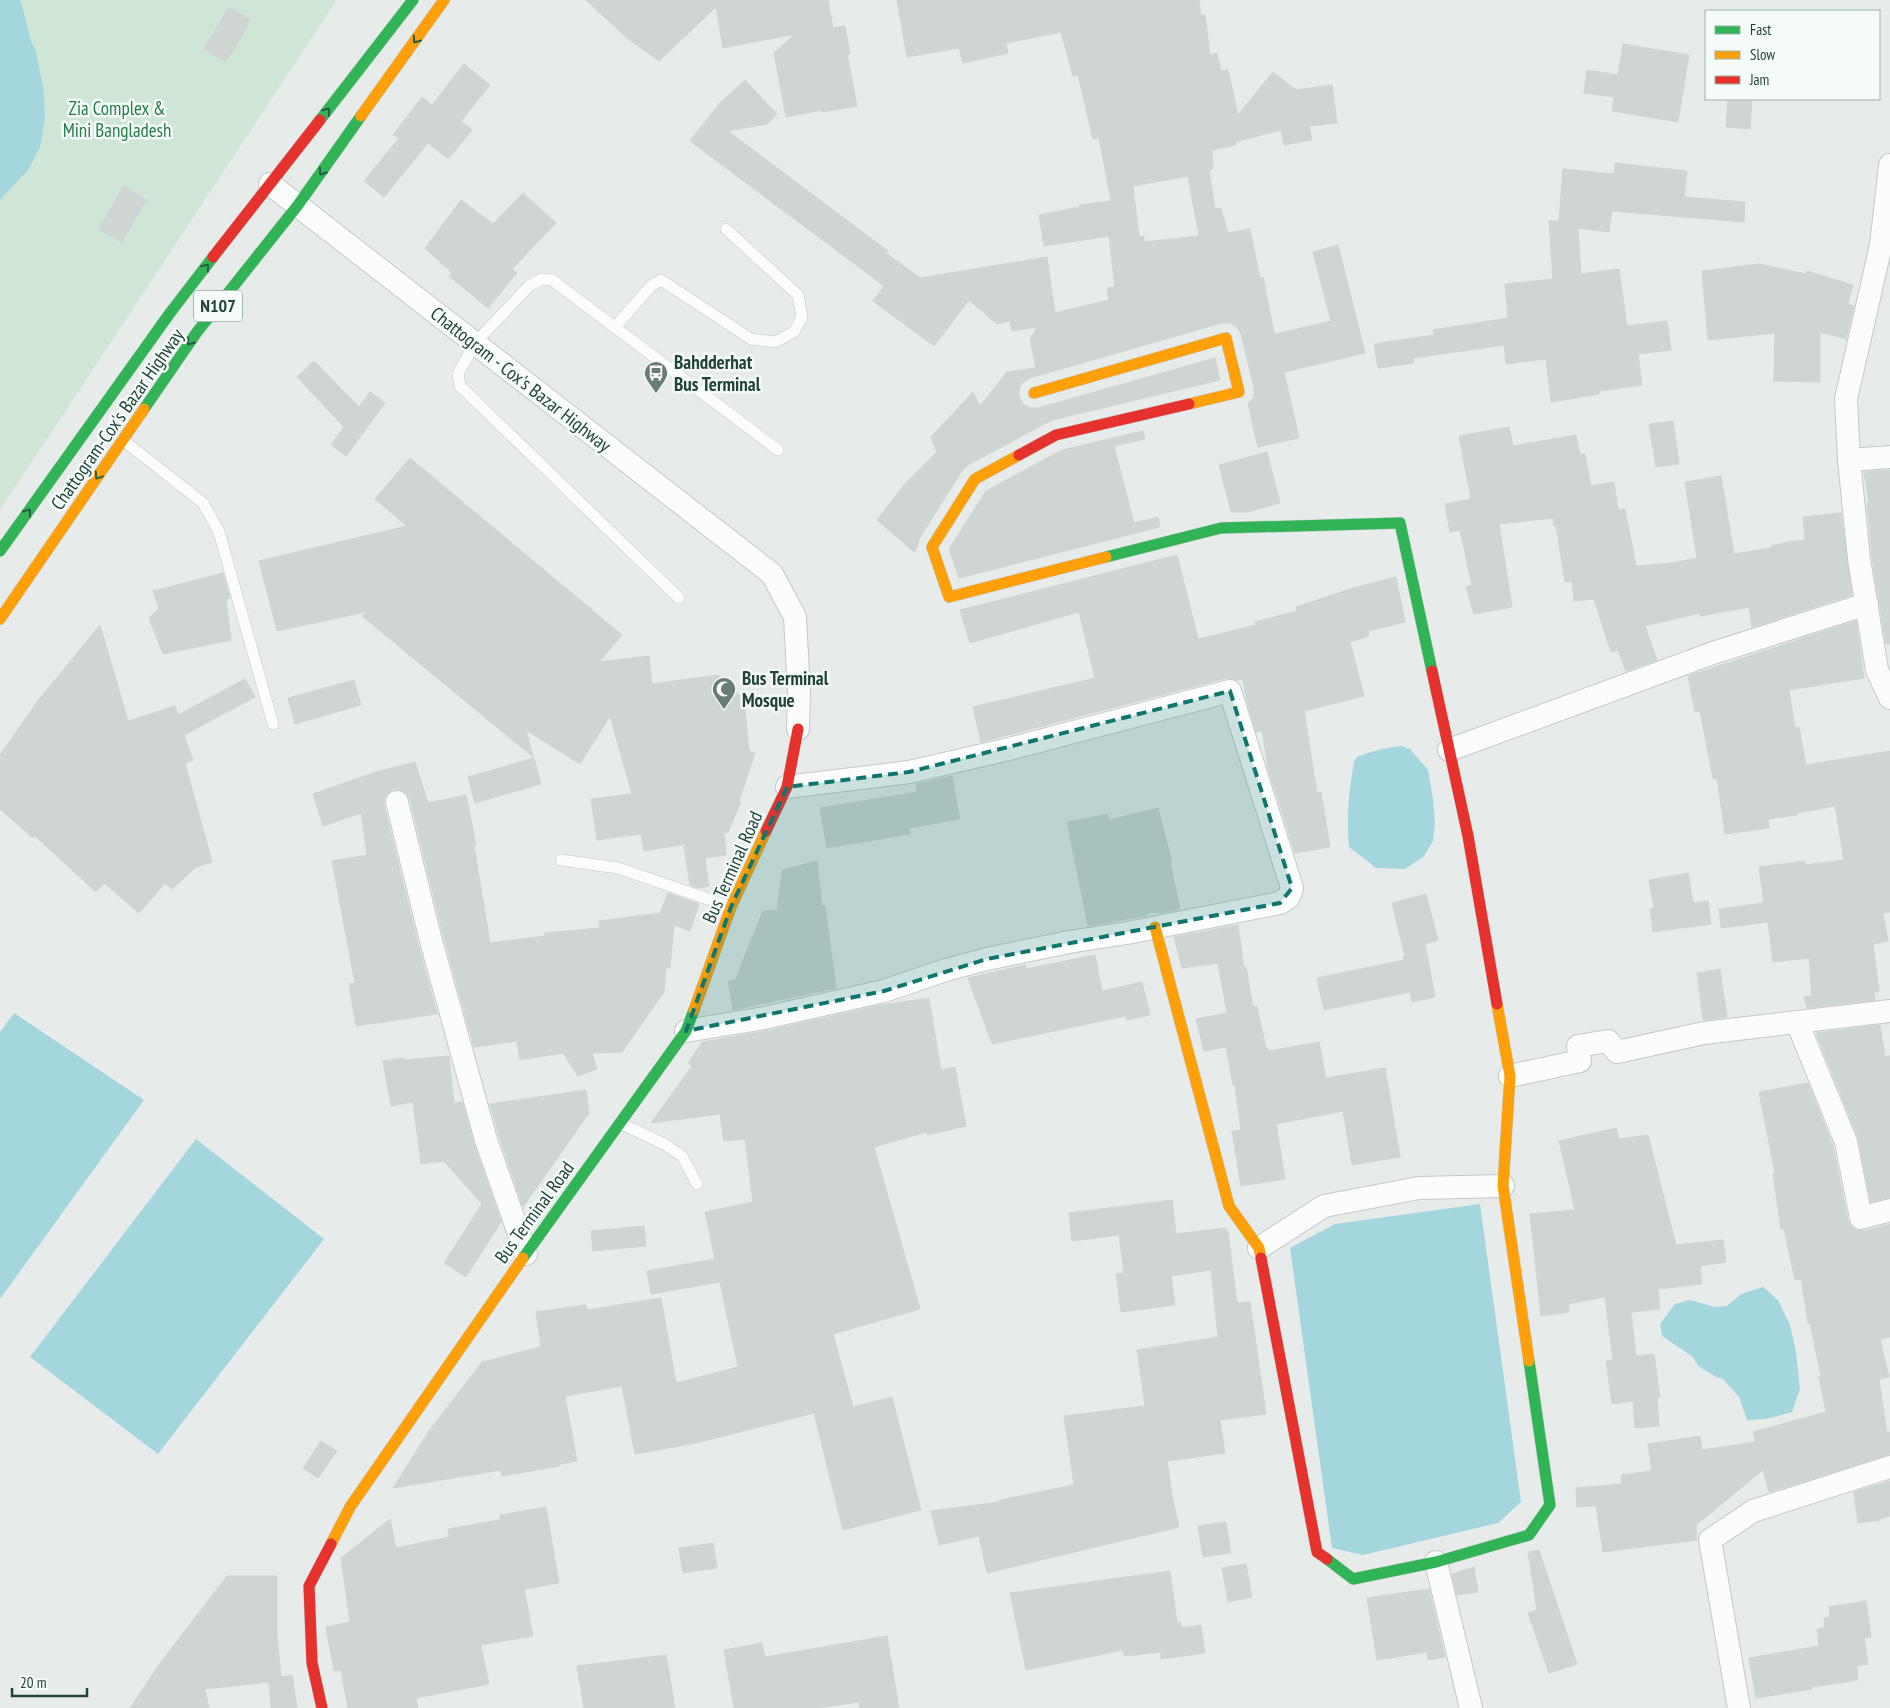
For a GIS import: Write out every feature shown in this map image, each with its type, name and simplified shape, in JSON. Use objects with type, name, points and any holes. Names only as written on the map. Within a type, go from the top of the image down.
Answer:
[{"type":"main road","name":"N107","points":[[0,552],[170,313],[413,0]]},
{"type":"main road","name":"Chattogram-Cox's Bazar Highway","points":[[0,619],[197,332],[298,205],[444,0]]},
{"type":"main road","points":[[1034,393],[1226,338],[1238,392],[1056,435],[975,478],[932,547],[949,597],[1221,528],[1400,523],[1468,836],[1510,1076],[1503,1186],[1550,1505],[1529,1535],[1436,1562],[1353,1579],[1317,1552],[1259,1248],[1230,1206],[1155,927]]},
{"type":"main road","name":"Bus Terminal Road","points":[[322,1708],[312,1663],[310,1586],[350,1506],[526,1254],[686,1031],[731,907],[787,787],[798,729]]},
{"type":"street","points":[[1890,165],[1881,245],[1846,400],[1848,460],[1859,559],[1877,670],[1890,698]]},
{"type":"street","name":"Chattogram - Cox's Bazar Highway","points":[[270,184],[772,574],[795,617],[800,692],[798,729]]},
{"type":"street","points":[[1848,460],[1890,457]]},
{"type":"street","points":[[1449,750],[1713,653],[1867,604]]},
{"type":"street","points":[[686,1031],[764,1018],[884,991],[946,970],[987,959],[1280,903],[1289,897],[1292,888],[1230,691],[1004,750],[909,772],[787,787]]},
{"type":"street","points":[[397,802],[430,938],[486,1140],[526,1254]]},
{"type":"street","points":[[1510,1076],[1580,1061],[1578,1046],[1608,1041],[1617,1052],[1704,1034],[1890,1011]]},
{"type":"street","points":[[1796,1022],[1846,1142],[1861,1218],[1890,1210]]},
{"type":"street","points":[[1259,1248],[1324,1206],[1419,1188],[1503,1186]]},
{"type":"street","points":[[1738,1708],[1710,1540],[1753,1511],[1890,1467]]},
{"type":"street","points":[[1436,1562],[1471,1708]]},
{"type":"lane","points":[[615,327],[652,284],[661,280],[751,339],[775,342],[794,332],[802,317],[798,295],[726,229]]},
{"type":"lane","points":[[679,598],[460,386],[458,374],[476,343],[530,285],[542,279],[552,280],[778,450]]},
{"type":"lane","points":[[123,440],[203,503],[219,532],[273,724]]},
{"type":"lane","points":[[561,860],[618,868],[731,907]]},
{"type":"lane","points":[[620,1123],[664,1144],[682,1156],[697,1184]]},
{"type":"highlighted area","points":[[1230,691],[1292,888],[1280,903],[987,959],[884,991],[686,1031],[731,907],[787,787],[909,772]]},
{"type":"green space","name":"Zia Complex & Mini Bangladesh","points":[[0,0],[337,0],[0,510]]},
{"type":"water","points":[[0,0],[19,0],[21,2],[31,41],[36,51],[44,93],[45,118],[40,147],[28,170],[0,200]]},
{"type":"water","points":[[1401,746],[1410,749],[1428,770],[1435,824],[1433,841],[1424,856],[1405,869],[1376,868],[1349,847],[1348,804],[1354,762],[1357,757],[1368,753]]},
{"type":"water","points":[[14,1013],[144,1100],[0,1299],[0,1032]]},
{"type":"water","points":[[196,1139],[324,1239],[158,1454],[30,1357]]},
{"type":"water","points":[[1480,1204],[1521,1502],[1498,1523],[1363,1555],[1332,1548],[1290,1248],[1335,1224]]},
{"type":"water","points":[[1763,1287],[1778,1300],[1790,1325],[1796,1352],[1800,1389],[1792,1412],[1766,1419],[1747,1420],[1739,1397],[1723,1379],[1698,1366],[1693,1357],[1662,1336],[1660,1324],[1675,1304],[1690,1300],[1715,1307],[1727,1306],[1741,1294]]},
{"type":"building","points":[[586,0],[828,0],[833,28],[845,26],[850,54],[847,54],[857,106],[786,117],[774,53],[795,34],[723,48],[716,7],[659,61],[627,38]]},
{"type":"building","points":[[897,0],[1199,0],[1201,15],[1205,15],[1210,55],[1217,53],[1221,71],[1228,70],[1238,115],[1273,72],[1296,90],[1332,85],[1337,123],[1309,126],[1312,140],[1284,145],[1281,130],[1235,142],[1236,145],[1212,150],[1213,169],[1209,170],[1215,209],[1221,208],[1228,233],[1250,229],[1260,278],[1263,277],[1274,333],[1331,321],[1313,252],[1338,245],[1365,353],[1284,372],[1299,438],[1258,447],[1248,404],[1254,397],[1254,388],[1241,334],[1237,327],[1230,323],[1222,323],[1030,378],[1022,383],[1019,397],[1024,405],[1038,408],[1215,358],[1220,380],[1052,420],[968,465],[962,471],[919,539],[914,552],[877,520],[904,485],[937,452],[931,437],[973,392],[980,406],[1007,372],[1036,368],[1030,339],[1037,327],[1012,331],[1010,321],[997,324],[969,300],[934,346],[873,301],[884,286],[690,141],[719,104],[745,80],[777,114],[767,124],[728,131],[888,251],[886,253],[920,278],[1047,257],[1055,313],[1109,300],[1107,288],[1115,287],[1109,236],[1044,246],[1039,215],[1080,207],[1079,205],[1111,201],[1099,138],[1093,139],[1078,75],[1073,76],[1061,32],[1006,43],[1008,53],[963,63],[959,48],[907,57]],"holes":[[[1188,176],[1199,236],[1144,242],[1144,236],[1139,237],[1133,186]]]},
{"type":"building","points":[[229,7],[251,20],[226,62],[204,49]]},
{"type":"building","points":[[1623,44],[1689,55],[1678,122],[1612,111],[1614,97],[1584,93],[1587,70],[1618,75]]},
{"type":"building","points":[[464,64],[490,85],[461,121],[472,130],[448,159],[428,143],[384,197],[364,181],[399,138],[393,135],[422,97],[432,105]]},
{"type":"building","points":[[1728,100],[1752,100],[1750,129],[1726,127]]},
{"type":"building","points":[[1615,163],[1687,171],[1684,197],[1745,202],[1744,222],[1612,211],[1609,232],[1578,228],[1581,274],[1619,269],[1627,326],[1667,321],[1671,350],[1638,354],[1642,385],[1599,391],[1599,394],[1551,402],[1546,359],[1506,364],[1504,345],[1413,358],[1414,363],[1378,368],[1374,344],[1434,335],[1433,330],[1508,318],[1505,284],[1553,279],[1549,221],[1559,221],[1563,169],[1614,174]]},
{"type":"building","points":[[124,186],[146,200],[122,242],[99,229]]},
{"type":"building","points":[[523,193],[556,223],[512,269],[517,273],[488,308],[449,276],[452,273],[425,248],[461,200],[493,224]]},
{"type":"building","points":[[1759,264],[1806,274],[1807,271],[1853,285],[1848,304],[1854,306],[1846,339],[1820,332],[1820,382],[1774,381],[1775,333],[1708,340],[1702,271]]},
{"type":"building","points":[[314,361],[359,407],[370,392],[385,403],[346,456],[331,445],[344,427],[297,377]]},
{"type":"building","points":[[1673,421],[1679,464],[1656,467],[1649,424]]},
{"type":"building","points":[[1509,427],[1513,446],[1576,435],[1580,455],[1585,454],[1591,486],[1614,482],[1618,510],[1625,509],[1636,566],[1672,563],[1697,558],[1685,482],[1721,476],[1734,554],[1805,540],[1803,517],[1841,513],[1852,595],[1752,627],[1749,607],[1700,616],[1699,613],[1645,626],[1657,660],[1626,671],[1618,650],[1611,652],[1594,599],[1574,601],[1572,581],[1565,582],[1556,525],[1554,526],[1553,518],[1499,524],[1512,607],[1474,614],[1466,587],[1472,585],[1460,530],[1450,532],[1445,504],[1471,499],[1459,436]]},
{"type":"building","points":[[1143,431],[1145,439],[1114,446],[1134,523],[1158,517],[1160,527],[959,578],[949,549],[986,491],[1062,450]]},
{"type":"building","points":[[1267,452],[1280,503],[1247,512],[1231,512],[1219,465]]},
{"type":"building","points":[[410,458],[622,635],[599,662],[649,656],[652,684],[718,675],[744,700],[749,751],[755,753],[739,801],[741,802],[728,832],[724,833],[726,855],[705,858],[709,886],[698,888],[690,885],[684,847],[686,844],[644,851],[641,834],[597,840],[591,799],[632,794],[610,716],[580,764],[526,730],[533,757],[362,616],[370,611],[277,631],[259,561],[407,526],[375,499]]},
{"type":"building","points":[[1890,470],[1890,644],[1886,644],[1872,557],[1867,503],[1869,503],[1864,472]]},
{"type":"building","points":[[1177,555],[1199,639],[1256,625],[1255,622],[1297,611],[1296,607],[1353,588],[1396,577],[1405,622],[1368,631],[1369,636],[1350,642],[1364,696],[1304,711],[1317,793],[1321,792],[1330,847],[1295,853],[1268,768],[1262,731],[1256,732],[1246,698],[1243,679],[1227,678],[981,742],[973,707],[1095,678],[1079,612],[970,643],[960,610]]},
{"type":"building","points":[[223,573],[230,597],[226,600],[231,640],[163,654],[149,618],[159,609],[153,591]]},
{"type":"building","points":[[1856,621],[1864,678],[1789,690],[1795,728],[1799,727],[1806,765],[1890,751],[1890,912],[1883,913],[1888,941],[1873,944],[1879,992],[1874,992],[1875,1000],[1807,1008],[1804,997],[1812,996],[1809,958],[1773,962],[1768,922],[1721,928],[1719,909],[1764,903],[1759,867],[1805,861],[1805,865],[1844,860],[1835,806],[1797,813],[1797,815],[1768,819],[1769,828],[1725,834],[1717,778],[1713,779],[1700,711],[1695,712],[1688,676]]},
{"type":"building","points":[[100,625],[128,721],[175,706],[178,715],[245,679],[255,697],[184,735],[193,760],[185,763],[212,862],[196,867],[172,889],[165,883],[139,913],[104,883],[96,892],[35,836],[33,838],[0,809],[0,755],[37,702]]},
{"type":"building","points":[[354,680],[361,705],[295,724],[288,698]]},
{"type":"building","points":[[534,758],[541,784],[475,803],[468,777]]},
{"type":"building","points":[[415,762],[428,803],[466,795],[476,845],[474,846],[490,943],[545,936],[545,933],[600,928],[599,921],[660,913],[668,893],[699,904],[690,931],[674,925],[670,968],[666,968],[664,992],[622,1052],[592,1053],[597,1069],[578,1076],[563,1053],[520,1060],[517,1041],[474,1047],[443,934],[410,799],[400,789],[393,789],[388,793],[384,799],[384,805],[437,1014],[356,1026],[349,984],[355,983],[332,861],[367,855],[361,813],[323,826],[313,794],[376,772]]},
{"type":"building","points":[[952,776],[960,819],[909,828],[910,834],[827,848],[820,808],[917,792],[916,784]]},
{"type":"building","points":[[1158,808],[1172,862],[1170,862],[1180,909],[1161,913],[1151,912],[1144,916],[1088,926],[1067,822],[1108,814],[1109,820]]},
{"type":"building","points":[[817,861],[822,906],[825,906],[836,988],[733,1010],[728,981],[735,980],[763,911],[777,910],[782,870]]},
{"type":"building","points":[[1688,873],[1693,903],[1708,901],[1711,924],[1653,932],[1650,909],[1654,908],[1649,880]]},
{"type":"building","points":[[1426,894],[1438,940],[1425,944],[1435,997],[1412,1002],[1410,992],[1324,1010],[1317,978],[1404,960],[1403,956],[1405,956],[1392,903]]},
{"type":"building","points":[[1238,925],[1244,967],[1246,967],[1253,1007],[1257,1006],[1266,1048],[1269,1051],[1319,1042],[1326,1078],[1385,1068],[1400,1157],[1352,1165],[1343,1111],[1276,1124],[1285,1179],[1241,1186],[1232,1131],[1241,1130],[1235,1085],[1233,1085],[1226,1047],[1204,1051],[1196,1019],[1227,1013],[1218,963],[1182,968],[1174,937]]},
{"type":"building","points":[[1095,955],[1102,991],[1142,982],[1150,1015],[1127,1020],[1126,1016],[992,1044],[968,978],[1025,965],[1026,969]]},
{"type":"building","points":[[1720,969],[1727,1017],[1703,1020],[1697,973]]},
{"type":"building","points":[[929,998],[941,1070],[955,1067],[966,1126],[927,1135],[927,1132],[874,1147],[920,1309],[833,1334],[853,1407],[892,1397],[921,1510],[843,1530],[814,1413],[696,1443],[635,1454],[622,1386],[565,1396],[577,1461],[560,1464],[560,1466],[502,1476],[501,1470],[393,1488],[429,1431],[482,1362],[541,1347],[536,1312],[586,1305],[587,1310],[661,1298],[676,1383],[738,1367],[720,1282],[651,1294],[647,1271],[715,1259],[705,1212],[753,1202],[745,1139],[724,1141],[720,1114],[651,1123],[692,1066],[688,1063],[702,1042],[766,1031],[882,1005]]},
{"type":"building","points":[[1880,1025],[1885,1057],[1890,1056],[1890,1197],[1871,1202],[1858,1137],[1816,1033]]},
{"type":"building","points":[[449,1056],[454,1103],[462,1102],[474,1144],[501,1222],[466,1277],[444,1263],[482,1204],[444,1161],[421,1164],[413,1102],[391,1106],[383,1061]]},
{"type":"building","points":[[1808,1083],[1833,1146],[1848,1221],[1857,1230],[1864,1231],[1890,1224],[1890,1337],[1880,1339],[1889,1377],[1879,1379],[1887,1433],[1890,1432],[1890,1454],[1769,1492],[1763,1470],[1696,1525],[1697,1540],[1603,1552],[1596,1506],[1577,1507],[1576,1488],[1622,1484],[1621,1475],[1652,1471],[1648,1444],[1700,1436],[1702,1450],[1755,1442],[1753,1432],[1826,1412],[1819,1377],[1821,1376],[1810,1323],[1808,1323],[1801,1279],[1795,1280],[1784,1229],[1781,1229],[1773,1173],[1775,1173],[1759,1092]]},
{"type":"building","points":[[586,1090],[589,1113],[523,1207],[490,1104]]},
{"type":"building","points":[[1616,1128],[1619,1139],[1648,1135],[1676,1245],[1723,1240],[1726,1262],[1700,1266],[1702,1284],[1658,1289],[1660,1309],[1631,1312],[1636,1356],[1654,1354],[1660,1397],[1657,1398],[1659,1426],[1635,1428],[1633,1401],[1612,1404],[1606,1361],[1613,1360],[1605,1297],[1568,1304],[1569,1312],[1541,1316],[1530,1214],[1575,1210],[1559,1141]]},
{"type":"building","points":[[1172,1200],[1176,1234],[1225,1228],[1228,1232],[1237,1303],[1250,1302],[1266,1414],[1220,1420],[1225,1453],[1167,1461],[1179,1527],[987,1573],[979,1536],[939,1545],[931,1511],[1000,1502],[1000,1500],[1074,1485],[1064,1416],[1145,1406],[1137,1350],[1218,1337],[1211,1270],[1171,1276],[1175,1305],[1121,1312],[1116,1274],[1124,1273],[1119,1235],[1072,1241],[1069,1213]]},
{"type":"building","points":[[644,1226],[646,1246],[593,1251],[591,1231]]},
{"type":"building","points":[[321,1441],[337,1451],[318,1478],[303,1468]]},
{"type":"building","points":[[1890,1481],[1890,1516],[1881,1518],[1881,1520],[1858,1523],[1854,1492]]},
{"type":"building","points":[[546,1507],[559,1583],[524,1589],[533,1636],[481,1645],[489,1684],[416,1698],[418,1708],[348,1708],[341,1670],[334,1671],[326,1627],[350,1622],[341,1558],[390,1519],[396,1548],[449,1537],[448,1529],[500,1520],[500,1515]]},
{"type":"building","points":[[1226,1522],[1231,1553],[1203,1557],[1198,1526]]},
{"type":"building","points":[[713,1543],[717,1568],[683,1573],[679,1548]]},
{"type":"building","points":[[1539,1550],[1577,1664],[1549,1673],[1528,1613],[1537,1610],[1528,1552]]},
{"type":"building","points":[[1246,1564],[1252,1597],[1228,1602],[1222,1568]]},
{"type":"building","points":[[1474,1567],[1478,1592],[1457,1595],[1452,1574]]},
{"type":"building","points":[[1170,1571],[1177,1623],[1180,1622],[1182,1628],[1201,1625],[1205,1653],[1161,1659],[1161,1652],[1124,1656],[1123,1650],[1026,1670],[1010,1593]]},
{"type":"building","points":[[227,1576],[277,1576],[277,1635],[281,1677],[292,1675],[297,1708],[271,1708],[269,1682],[205,1689],[209,1708],[130,1708],[158,1666]]},
{"type":"building","points":[[1429,1589],[1445,1657],[1428,1660],[1427,1652],[1377,1660],[1367,1598]]},
{"type":"building","points":[[1866,1601],[1871,1637],[1864,1638],[1868,1664],[1857,1666],[1858,1680],[1756,1698],[1749,1658],[1819,1646],[1817,1629],[1825,1627],[1824,1618],[1830,1617],[1829,1607]]},
{"type":"building","points":[[887,1636],[899,1708],[860,1708],[859,1702],[819,1708],[734,1708],[724,1650],[762,1643],[765,1657]]},
{"type":"building","points":[[666,1655],[675,1708],[584,1708],[577,1666]]},
{"type":"traffic: fast","points":[[320,120],[413,0]]},
{"type":"traffic: fast","points":[[144,409],[197,332],[298,205],[361,116]]},
{"type":"traffic: fast","points":[[0,551],[170,313],[213,257]]},
{"type":"traffic: fast","points":[[1106,557],[1221,528],[1400,523],[1432,671]]},
{"type":"traffic: fast","points":[[523,1258],[686,1031],[694,1010]]},
{"type":"traffic: fast","points":[[1327,1559],[1353,1579],[1436,1562],[1529,1535],[1550,1505],[1529,1361]]},
{"type":"traffic: slow","points":[[361,116],[444,0]]},
{"type":"traffic: slow","points":[[1034,393],[1226,338],[1239,392],[1189,404]]},
{"type":"traffic: slow","points":[[0,619],[144,409]]},
{"type":"traffic: slow","points":[[1019,455],[975,479],[932,547],[949,597],[1106,557]]},
{"type":"traffic: slow","points":[[694,1010],[731,907],[766,831]]},
{"type":"traffic: slow","points":[[1155,927],[1229,1206],[1259,1248],[1261,1258]]},
{"type":"traffic: slow","points":[[1497,1004],[1510,1076],[1503,1186],[1529,1361]]},
{"type":"traffic: slow","points":[[331,1544],[350,1507],[523,1258]]},
{"type":"traffic: jam","points":[[213,257],[320,120]]},
{"type":"traffic: jam","points":[[1019,455],[1056,435],[1189,404]]},
{"type":"traffic: jam","points":[[1432,671],[1468,836],[1497,1004]]},
{"type":"traffic: jam","points":[[766,831],[787,787],[798,729]]},
{"type":"traffic: jam","points":[[1261,1258],[1317,1552],[1327,1559]]},
{"type":"traffic: jam","points":[[322,1708],[312,1663],[309,1586],[331,1544]]},
{"type":"place","name":"Bahdderhat Bus Terminal","points":[[656,394]]},
{"type":"place","name":"Bus Terminal Mosque","points":[[724,710]]}]
